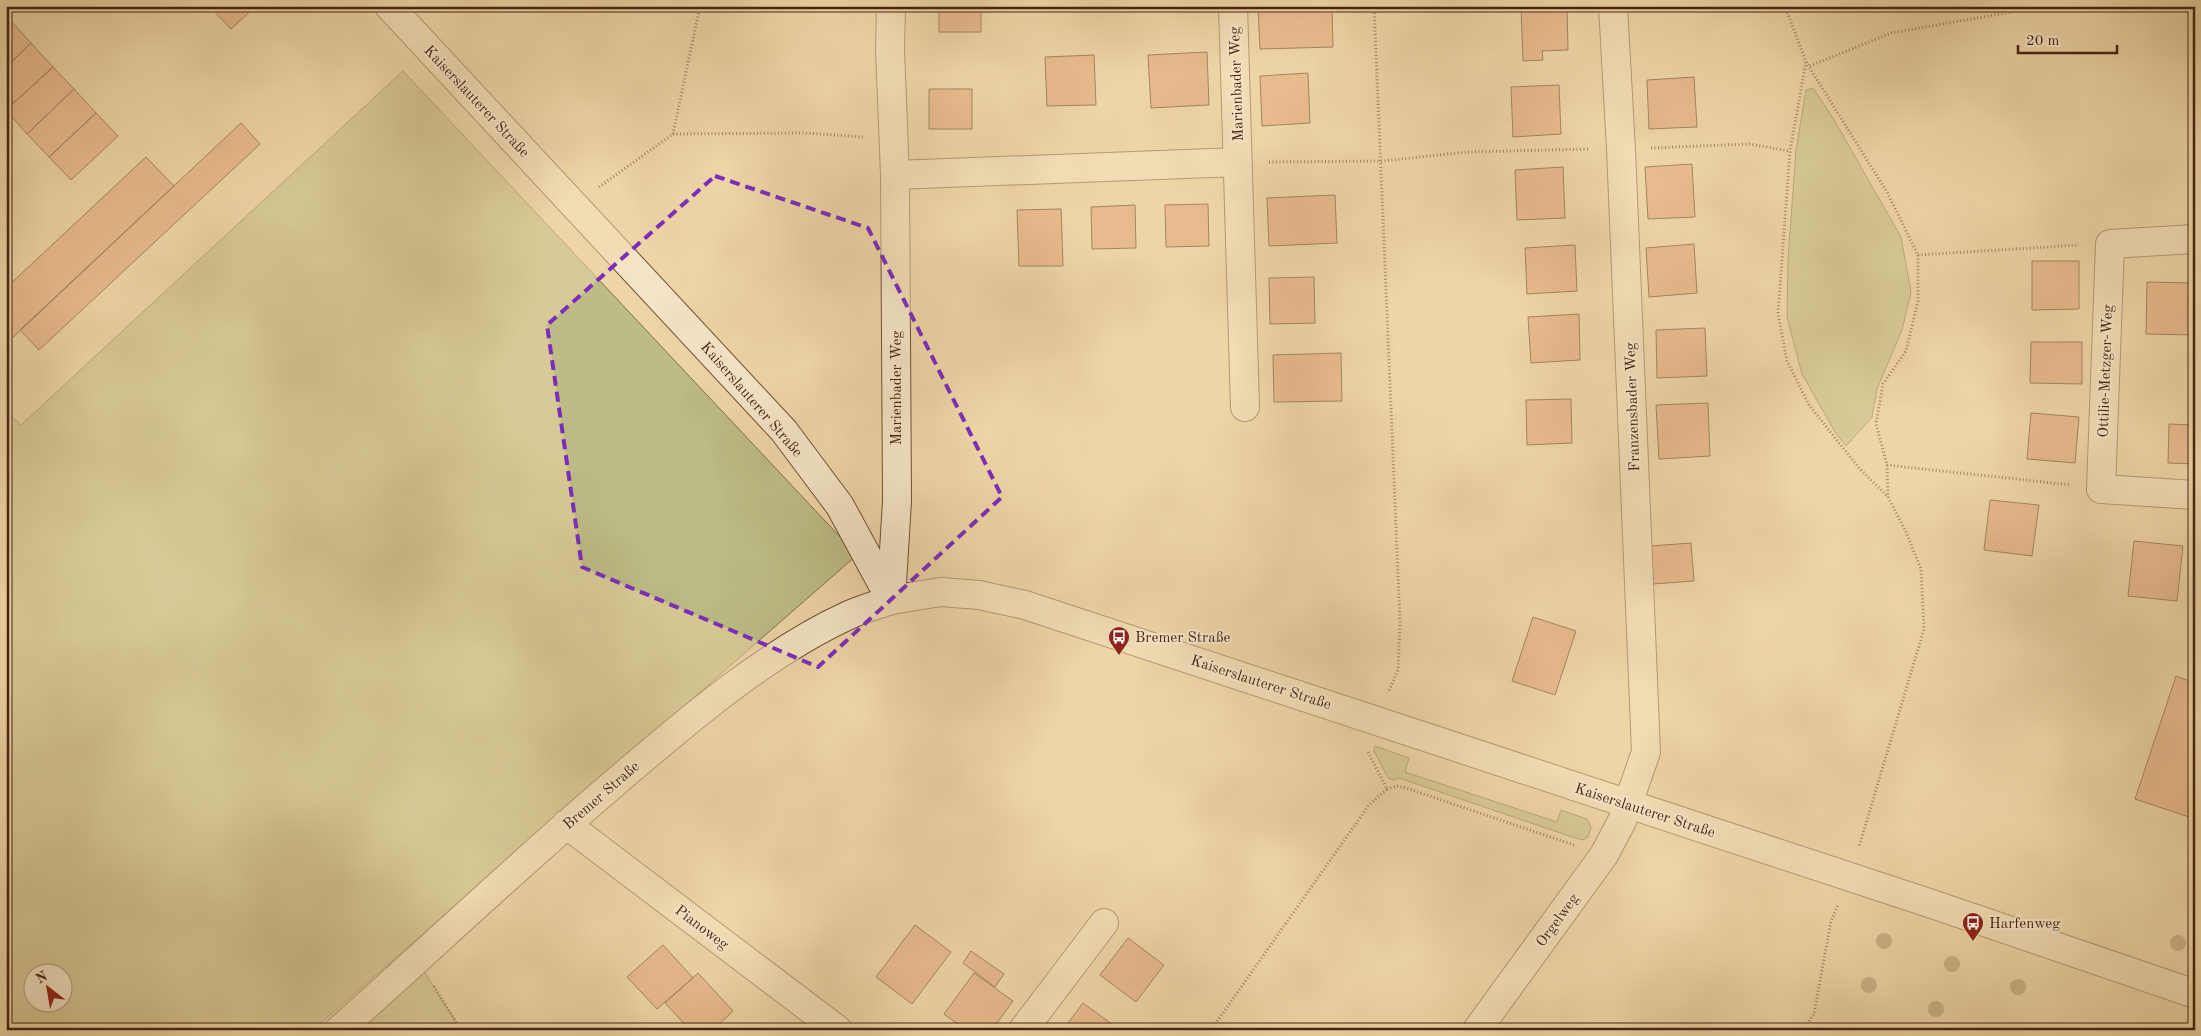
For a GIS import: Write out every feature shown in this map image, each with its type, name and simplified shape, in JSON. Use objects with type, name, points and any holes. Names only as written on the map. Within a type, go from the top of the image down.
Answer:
[{"type":"street","name":"Kaiserslauterer Straße","points":[[389,6],[784,431],[840,506],[891,600],[941,592],[979,594],[1025,605],[1377,720],[2195,994]]},
{"type":"street","name":"Marienbader Weg","points":[[891,6],[895,175],[897,518],[891,600]]},
{"type":"street","name":"Marienbader Weg","points":[[1233,6],[1245,407]]},
{"type":"street","name":"Franzensbader Weg","points":[[1613,6],[1621,148],[1646,752],[1628,805]]},
{"type":"street","name":"Marienbader Weg","points":[[895,175],[1238,162]]},
{"type":"street","points":[[2110,244],[2195,239]]},
{"type":"street","name":"Ottilie-Metzger-Weg","points":[[2101,489],[2110,244]]},
{"type":"street","points":[[2101,489],[2195,496]]},
{"type":"street","name":"Bremer Straße","points":[[339,1030],[566,824],[656,748],[750,675],[802,639],[850,615],[891,600]]},
{"type":"street","name":"Orgelweg","points":[[1477,1030],[1604,855],[1628,805]]},
{"type":"street","name":"Pianoweg","points":[[566,824],[838,1030]]},
{"type":"street","points":[[1023,1030],[1104,923]]},
{"type":"path","points":[[673,134],[700,6]]},
{"type":"path","points":[[1374,6],[1400,622],[1398,670],[1377,720],[1367,750],[1387,789]]},
{"type":"path","points":[[1785,6],[1806,62],[1888,192],[1918,255],[1918,301],[1908,342],[1906,350],[1883,384],[1876,424],[1887,466],[1888,497]]},
{"type":"path","points":[[1810,66],[1891,33],[2046,6]]},
{"type":"path","points":[[1803,1030],[1814,1014],[1831,921],[1850,878],[1924,629],[1921,570],[1906,532],[1888,497],[1860,468],[1809,405],[1787,361],[1778,314],[1790,152],[1806,62]]},
{"type":"path","points":[[574,204],[673,134],[805,133],[893,140]]},
{"type":"path","points":[[1238,162],[1382,161],[1467,152]]},
{"type":"path","points":[[1918,255],[2110,244]]},
{"type":"path","points":[[1887,466],[2101,489]]},
{"type":"path","points":[[1211,1030],[1369,805],[1387,789],[1397,786],[1406,788],[1604,855]]},
{"type":"path","points":[[417,960],[462,1030]]},
{"type":"highlighted area","points":[[715,176],[868,228],[1002,497],[818,667],[582,567],[547,325]]},
{"type":"green space","points":[[403,71],[857,555],[313,1030],[6,1030],[6,411],[21,425]]},
{"type":"green space","points":[[1813,88],[1833,118],[1901,237],[1911,292],[1902,330],[1877,389],[1872,417],[1846,446],[1835,432],[1802,374],[1787,317],[1788,259],[1796,150],[1806,90]]},
{"type":"green space","points":[[1375,746],[1409,758],[1405,772],[1557,822],[1561,810],[1587,819],[1591,827],[1588,837],[1583,840],[1575,838],[1399,778],[1393,780],[1388,778],[1374,751]]},
{"type":"green space","points":[[417,960],[461,1030],[339,1030]]},
{"type":"building","points":[[209,6],[256,6],[231,29]]},
{"type":"building","points":[[939,6],[981,6],[981,32],[939,32]]},
{"type":"building","points":[[1258,6],[1332,6],[1333,47],[1260,49]]},
{"type":"building","points":[[1567,6],[1568,50],[1542,51],[1543,60],[1523,61],[1521,7]]},
{"type":"building","points":[[1641,6],[1674,6],[1641,8]]},
{"type":"building","points":[[10,20],[31,43],[6,67],[6,23]]},
{"type":"building","points":[[31,43],[53,67],[6,110],[6,67]]},
{"type":"building","points":[[1207,52],[1209,105],[1151,108],[1148,55]]},
{"type":"building","points":[[1094,55],[1096,105],[1047,106],[1045,57]]},
{"type":"building","points":[[53,67],[74,89],[27,134],[6,110]]},
{"type":"building","points":[[1308,73],[1310,123],[1262,126],[1260,76]]},
{"type":"building","points":[[1694,77],[1697,127],[1649,129],[1647,80]]},
{"type":"building","points":[[1559,85],[1561,134],[1513,137],[1511,87]]},
{"type":"building","points":[[74,89],[96,113],[49,157],[27,134]]},
{"type":"building","points":[[929,89],[972,89],[972,129],[929,129]]},
{"type":"building","points":[[96,113],[118,136],[71,180],[49,157]]},
{"type":"building","points":[[241,123],[260,144],[39,350],[20,330]]},
{"type":"building","points":[[146,157],[174,186],[6,344],[6,288]]},
{"type":"building","points":[[1692,164],[1695,217],[1648,219],[1645,167]]},
{"type":"building","points":[[1563,167],[1565,218],[1517,220],[1515,170]]},
{"type":"building","points":[[1335,195],[1337,243],[1269,246],[1267,198]]},
{"type":"building","points":[[1208,204],[1209,246],[1166,247],[1165,205]]},
{"type":"building","points":[[1135,205],[1136,248],[1092,249],[1091,207]]},
{"type":"building","points":[[1061,209],[1063,266],[1019,266],[1017,210]]},
{"type":"building","points":[[1694,244],[1697,293],[1649,297],[1646,248]]},
{"type":"building","points":[[1575,245],[1577,291],[1527,294],[1525,248]]},
{"type":"building","points":[[2032,261],[2079,261],[2079,309],[2032,310]]},
{"type":"building","points":[[1314,277],[1315,323],[1270,324],[1269,278]]},
{"type":"building","points":[[2147,282],[2195,283],[2195,335],[2146,334]]},
{"type":"building","points":[[1579,314],[1580,360],[1531,363],[1528,317]]},
{"type":"building","points":[[1705,328],[1707,376],[1657,378],[1656,330]]},
{"type":"building","points":[[2031,342],[2082,342],[2082,384],[2030,383]]},
{"type":"building","points":[[1341,353],[1342,401],[1274,402],[1273,355]]},
{"type":"building","points":[[1571,399],[1572,443],[1527,445],[1526,400]]},
{"type":"building","points":[[1708,403],[1710,456],[1659,459],[1656,405]]},
{"type":"building","points":[[2031,413],[2079,417],[2075,463],[2027,459]]},
{"type":"building","points":[[2169,424],[2195,425],[2195,464],[2168,463]]},
{"type":"building","points":[[1990,500],[2039,505],[2032,556],[1984,550]]},
{"type":"building","points":[[2134,541],[2183,546],[2177,601],[2128,596]]},
{"type":"building","points":[[1691,543],[1694,581],[1653,584],[1650,546]]},
{"type":"building","points":[[1533,617],[1576,631],[1555,695],[1512,681]]},
{"type":"building","points":[[2176,676],[2195,683],[2195,819],[2135,799]]},
{"type":"building","points":[[915,925],[951,952],[912,1004],[876,977]]},
{"type":"building","points":[[1128,938],[1164,965],[1136,1002],[1100,975]]},
{"type":"building","points":[[663,945],[693,978],[657,1009],[627,977]]},
{"type":"building","points":[[971,951],[1004,974],[995,987],[963,963]]},
{"type":"building","points":[[698,973],[733,1011],[713,1030],[690,1030],[665,1003]]},
{"type":"building","points":[[974,973],[1013,1001],[992,1030],[966,1030],[944,1014]]},
{"type":"building","points":[[1083,1003],[1120,1030],[1063,1030]]},
{"type":"place","name":"Bremer Straße","points":[[1119,656]]},
{"type":"place","name":"Harfenweg","points":[[1973,942]]}]
